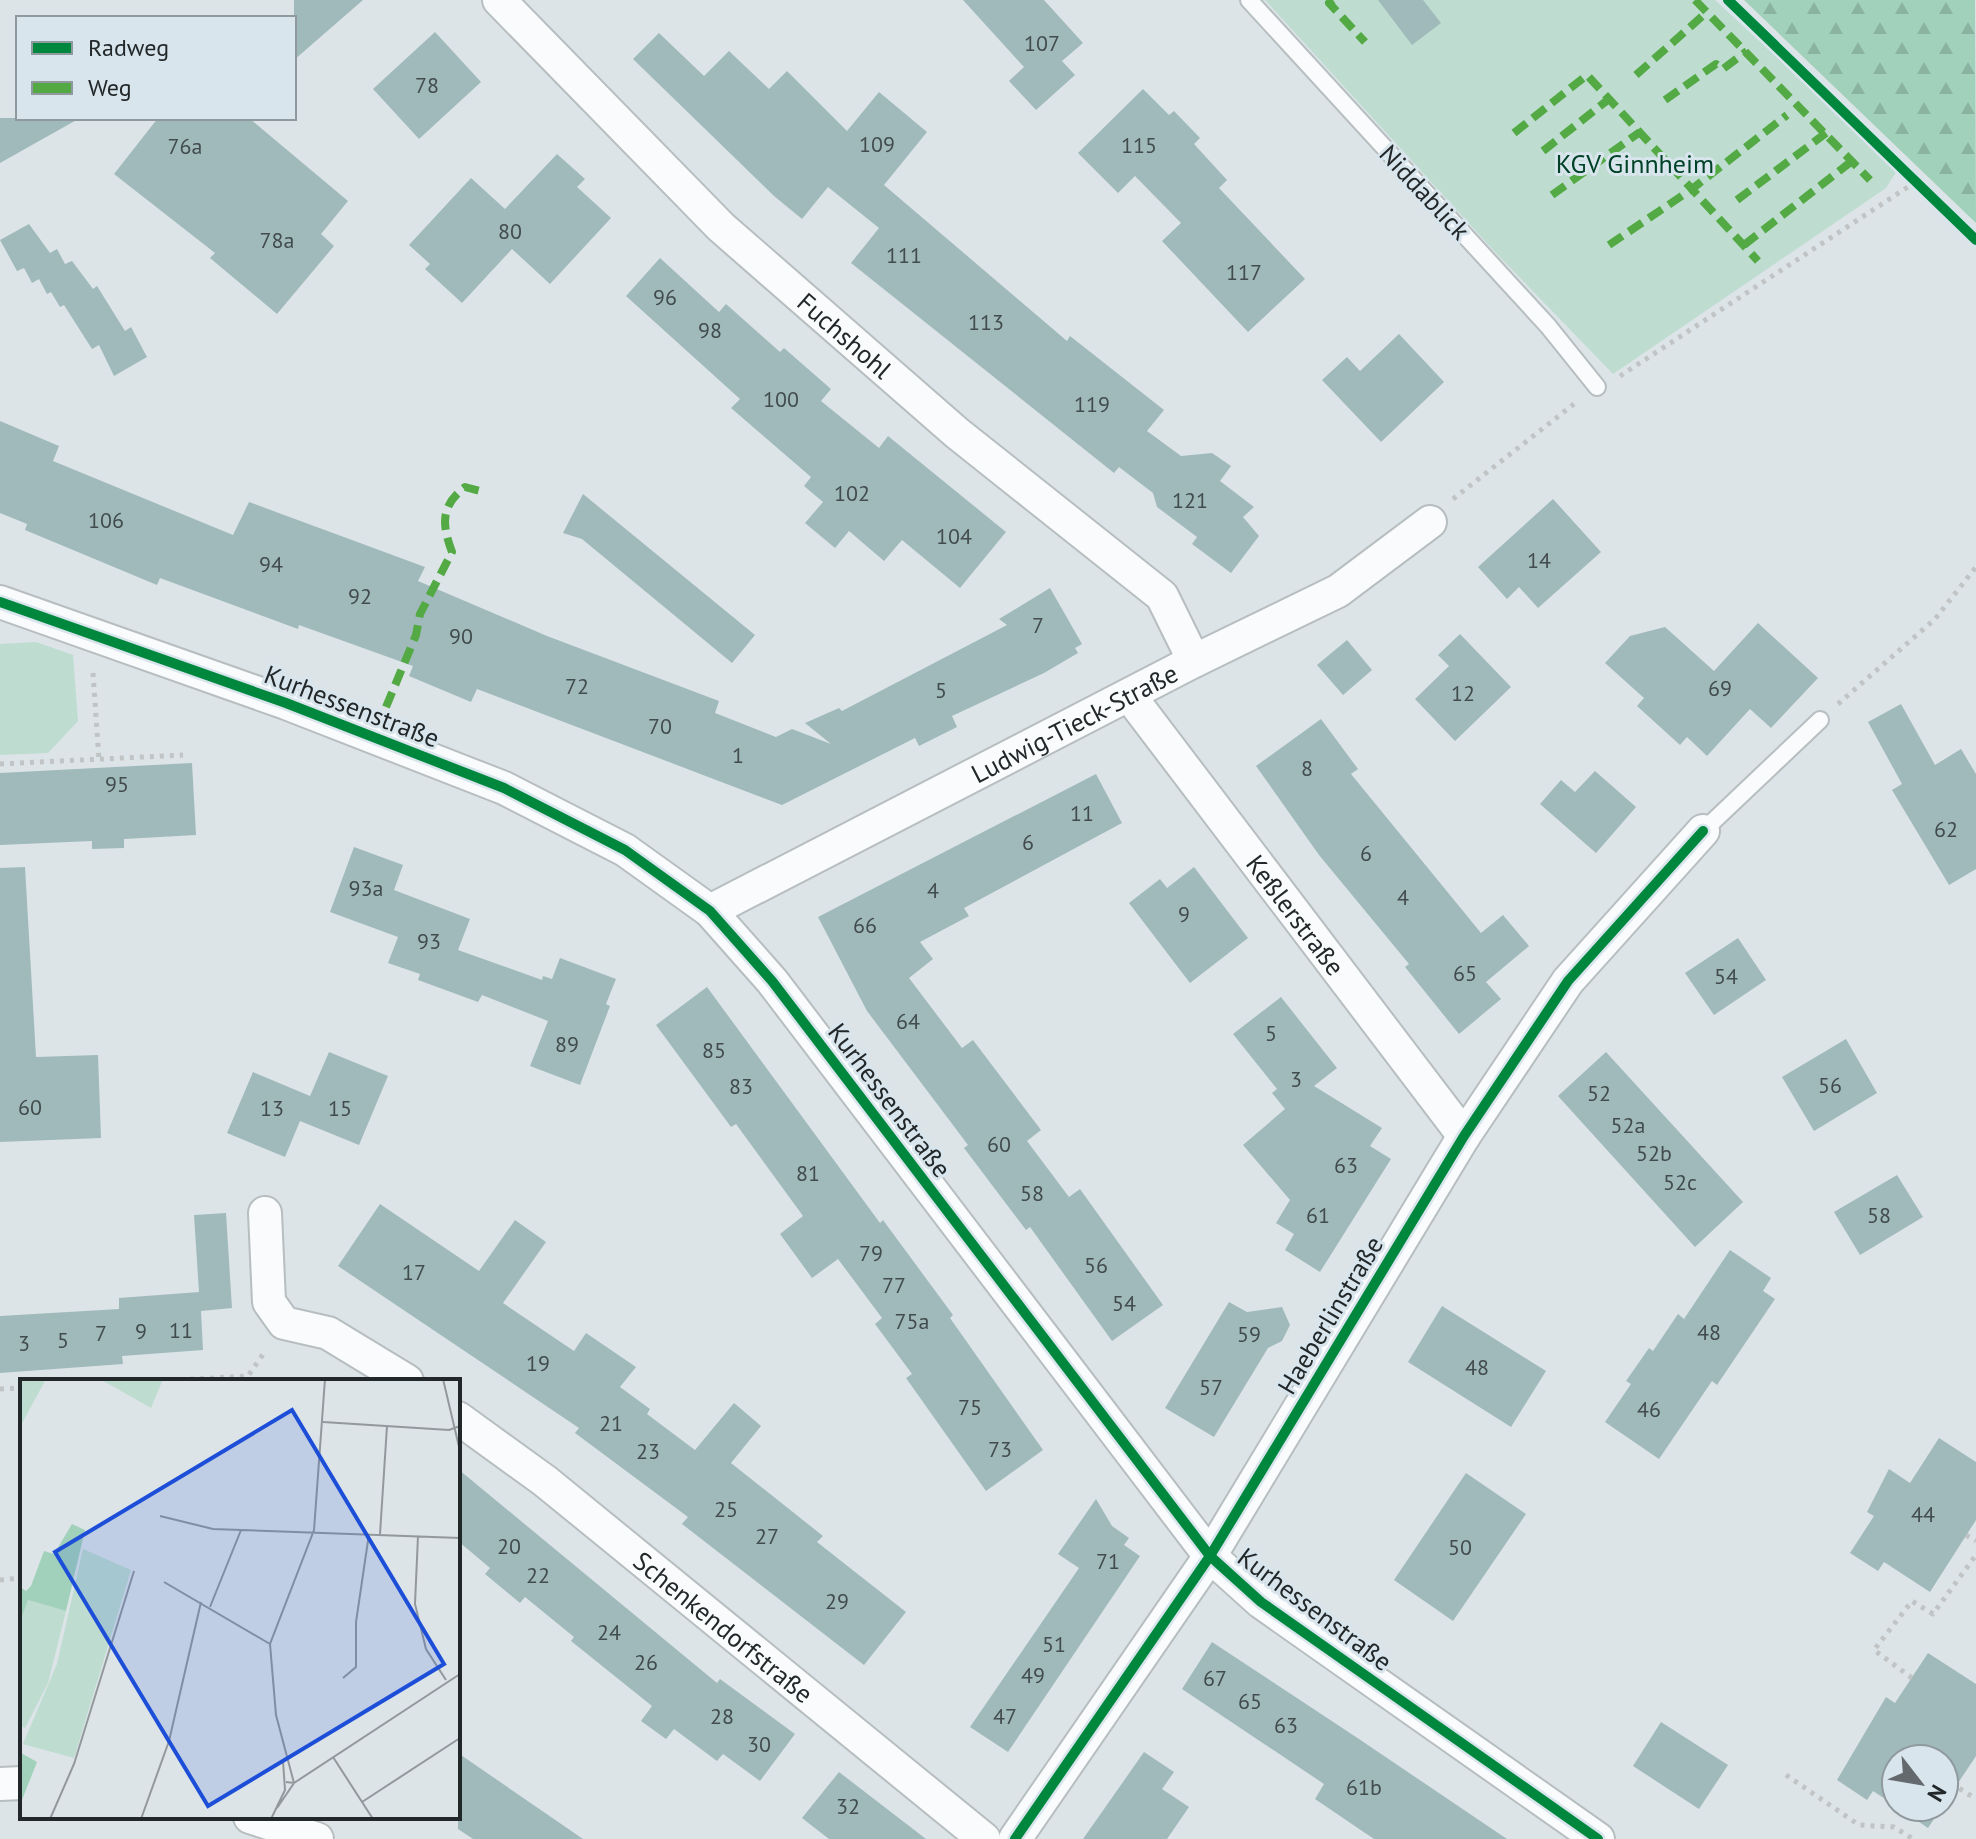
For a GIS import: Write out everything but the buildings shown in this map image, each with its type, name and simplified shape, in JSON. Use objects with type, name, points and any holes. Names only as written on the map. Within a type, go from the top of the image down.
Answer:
[{"type":"street","name":"Fuchshohl","points":[[499,0],[721,227],[957,433],[1162,596],[1194,661]]},
{"type":"street","name":"Ludwig-Tieck-Straße","points":[[710,911],[1194,661],[1338,591],[1430,522]]},
{"type":"street","name":"Kurhessenstraße","points":[[0,584],[40,613]]},
{"type":"street","name":"Kurhessenstraße","points":[[0,602],[40,613],[504,788],[625,850],[710,911],[772,981],[1210,1556],[1261,1602],[1598,1839]]},
{"type":"street","name":"Keßlerstraße","points":[[1129,695],[1464,1136]]},
{"type":"street","name":"Haeberlinstraße","points":[[1015,1839],[1210,1556],[1464,1136],[1568,981],[1703,831]]},
{"type":"street","points":[[265,1213],[269,1302],[284,1323],[328,1333],[404,1379]]},
{"type":"street","name":"Schenkendorfstraße","points":[[460,1419],[545,1481],[984,1839]]},
{"type":"street","points":[[0,1784],[20,1783]]},
{"type":"street","points":[[256,1819],[317,1839]]},
{"type":"lane","name":"Niddablick","points":[[1249,0],[1548,326],[1597,387]]},
{"type":"lane","name":"Haeberlinstraße","points":[[1703,831],[1820,720]]},
{"type":"path","points":[[1903,172],[1924,192]]},
{"type":"path","points":[[1430,522],[1465,488],[1597,387],[1616,379],[1769,282],[1889,196],[1914,183]]},
{"type":"path","points":[[1820,720],[1935,619],[1976,567]]},
{"type":"path","points":[[93,671],[99,760]]},
{"type":"path","points":[[0,764],[183,755]]},
{"type":"path","points":[[195,1379],[248,1376],[284,1323]]},
{"type":"path","points":[[0,1389],[20,1388]]},
{"type":"path","points":[[1966,1535],[1976,1541]]},
{"type":"path","points":[[1912,1678],[1874,1650],[1912,1601],[1933,1614],[1976,1555]]},
{"type":"path","points":[[0,1580],[20,1578]]},
{"type":"path","points":[[1786,1775],[1859,1825],[1894,1827],[1913,1839]]},
{"type":"green space","name":"KGV Ginnheim","points":[[1265,0],[1715,0],[1886,158],[1896,172],[1886,188],[1613,374],[1495,252]]},
{"type":"green space","points":[[1744,0],[1975,0],[1976,223]]},
{"type":"green space","points":[[36,642],[73,655],[78,721],[48,753],[0,755],[0,644]]},
{"type":"marked path","points":[[1333,0],[1329,3],[1365,42]]},
{"type":"marked path","points":[[1695,0],[1870,180]]},
{"type":"marked path","points":[[1636,75],[1707,12]]},
{"type":"marked path","points":[[1665,100],[1716,64],[1723,69],[1747,51]]},
{"type":"marked path","points":[[1514,133],[1587,75],[1758,261]]},
{"type":"marked path","points":[[1543,151],[1609,99]]},
{"type":"marked path","points":[[1609,245],[1692,189],[1787,115]]},
{"type":"marked path","points":[[1552,195],[1640,132]]},
{"type":"marked path","points":[[1737,200],[1826,133]]},
{"type":"marked path","points":[[1744,245],[1852,161]]},
{"type":"marked path","points":[[386,707],[416,635],[420,614],[452,552],[445,525],[447,509],[465,487],[484,492]]},
{"type":"cycle path","points":[[1728,0],[1976,240]]},
{"type":"cycle path","points":[[0,602],[286,703],[504,788],[625,850],[710,911],[772,981],[1210,1556],[1261,1602],[1598,1839]]},
{"type":"cycle path","points":[[1015,1839],[1210,1556],[1464,1136],[1568,981],[1703,831]]}]
